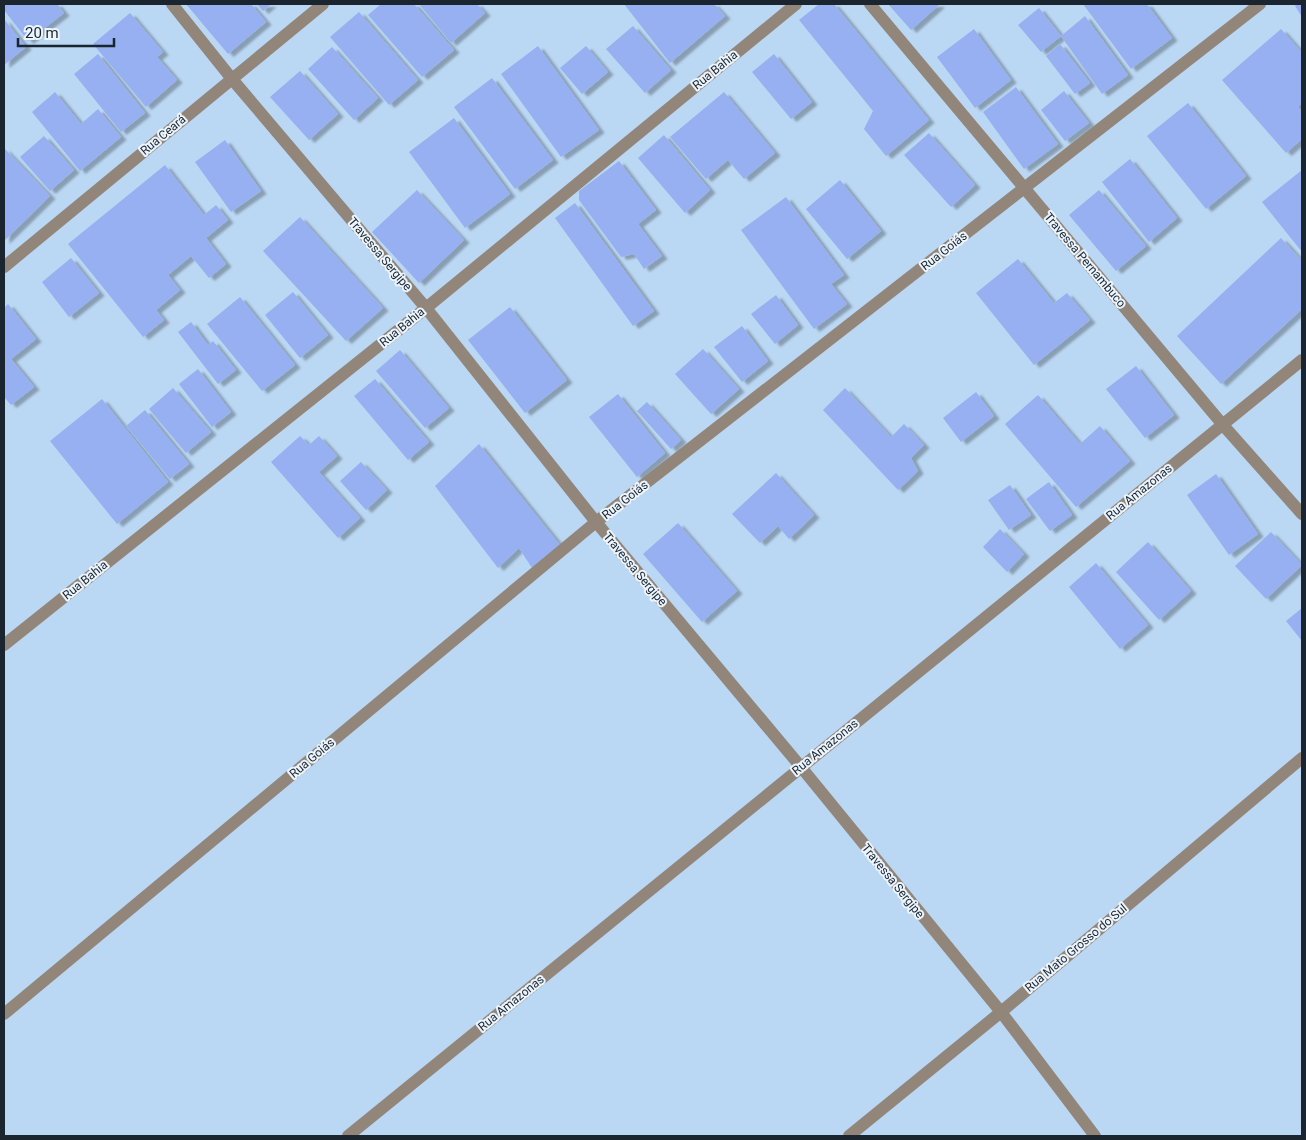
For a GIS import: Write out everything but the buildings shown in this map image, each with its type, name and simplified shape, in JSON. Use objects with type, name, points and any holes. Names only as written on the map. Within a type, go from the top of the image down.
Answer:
[{"type":"street","name":"Travessa Sergipe","points":[[172,4],[232,79],[426,308],[596,522],[1001,1012],[1095,1136]]},
{"type":"street","name":"Rua Ceará","points":[[4,267],[323,4]]},
{"type":"street","name":"Rua Bahia","points":[[4,645],[426,308],[796,4]]},
{"type":"street","name":"Travessa Pernambuco","points":[[870,4],[1223,425],[1302,514]]},
{"type":"street","name":"Rua Goiás","points":[[4,1014],[596,522],[1260,4]]},
{"type":"street","name":"Rua Amazonas","points":[[348,1136],[1302,360]]},
{"type":"street","name":"Rua Mato Grosso do Sul","points":[[849,1136],[1001,1012],[1302,758]]}]
